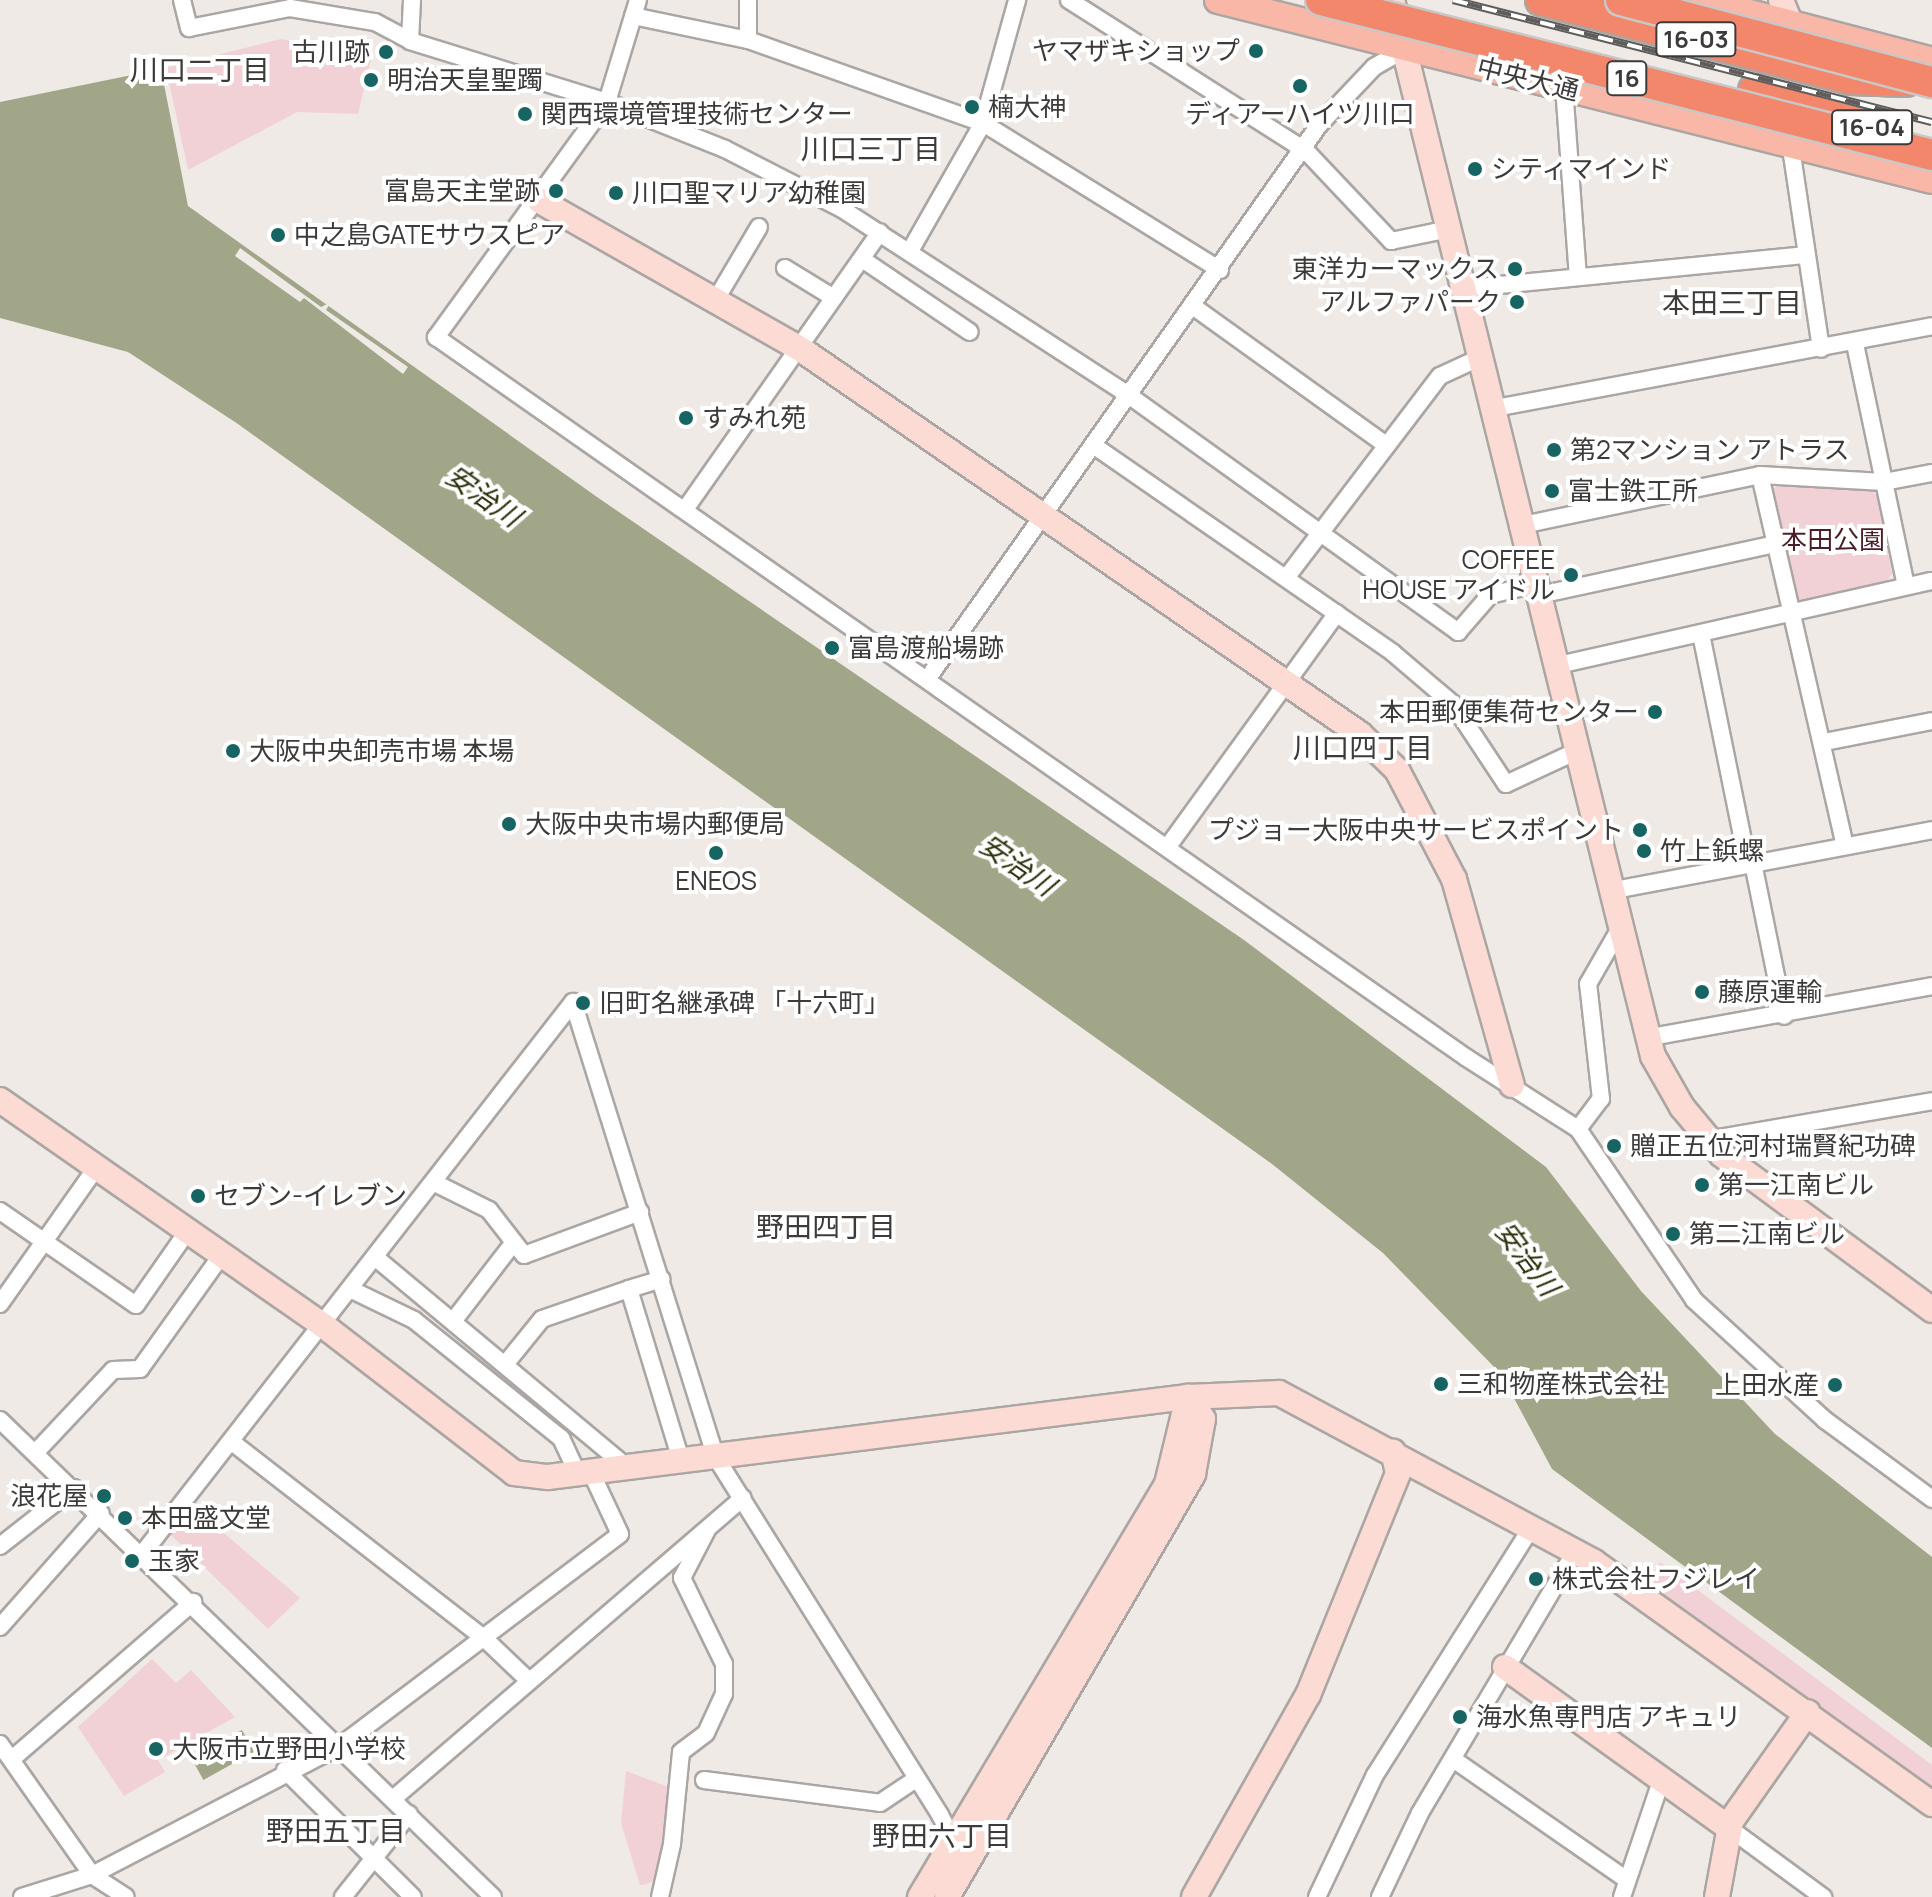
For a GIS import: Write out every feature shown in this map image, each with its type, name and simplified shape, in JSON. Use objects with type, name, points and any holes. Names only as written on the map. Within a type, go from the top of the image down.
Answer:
[{"type":"highway","name":"16","points":[[1321,0],[1932,155]]},
{"type":"highway","name":"16-04","points":[[1390,0],[1812,106],[1932,148]]},
{"type":"highway","name":"16-03","points":[[1541,0],[1850,79],[1932,80]]},
{"type":"highway","points":[[1621,0],[1932,80]]},
{"type":"main road","name":"中央大通","points":[[1218,0],[1791,148],[1932,180]]},
{"type":"main road","points":[[1700,0],[1786,11],[1932,61]]},
{"type":"street","points":[[182,0],[189,28],[290,8],[375,22],[410,41],[607,102],[725,149],[910,251],[1127,394],[1321,529],[1458,632],[1490,595],[1534,590],[1776,544]]},
{"type":"street","points":[[410,41],[412,0]]},
{"type":"street","points":[[748,0],[748,40]]},
{"type":"street","points":[[910,251],[983,123],[1017,0]]},
{"type":"street","points":[[1069,0],[1306,151],[1391,241],[1444,230]]},
{"type":"street","points":[[1390,0],[1444,230],[1479,358],[1646,1038],[1671,1090],[1707,1140],[1932,1310]]},
{"type":"street","points":[[1220,270],[983,123],[748,40],[636,8],[607,102],[540,201],[436,337],[1578,1129],[1694,1300],[1825,1420],[1932,1499]]},
{"type":"street","points":[[928,678],[1127,394],[1306,151],[1319,125],[1374,67],[1404,50]]},
{"type":"street","points":[[1564,87],[1578,276]]},
{"type":"street","points":[[1791,148],[1821,349]]},
{"type":"street","points":[[540,201],[799,348],[1360,734],[1397,770],[1454,879],[1512,1085]]},
{"type":"street","points":[[715,301],[759,227]]},
{"type":"street","points":[[686,508],[880,232]]},
{"type":"street","points":[[1459,289],[1806,255]]},
{"type":"street","points":[[862,259],[970,332]]},
{"type":"street","points":[[785,268],[834,298]]},
{"type":"street","points":[[1194,307],[1386,445]]},
{"type":"street","points":[[1490,409],[1855,344],[1932,326]]},
{"type":"street","points":[[1855,344],[1906,585]]},
{"type":"street","points":[[1286,578],[1440,376],[1479,358]]},
{"type":"street","points":[[1093,445],[1337,613],[1453,704],[1506,784],[1575,752]]},
{"type":"street","points":[[1518,526],[1760,475],[1884,482],[1932,473]]},
{"type":"street","points":[[1760,475],[1824,742],[1845,845]]},
{"type":"street","points":[[1554,666],[1932,581]]},
{"type":"street","points":[[1169,845],[1337,613]]},
{"type":"street","points":[[1701,634],[1784,1016]]},
{"type":"street","points":[[1824,742],[1932,721]]},
{"type":"street","points":[[1610,891],[1932,830]]},
{"type":"street","points":[[1578,1129],[1601,1099],[1588,984],[1619,930]]},
{"type":"street","points":[[1646,1038],[1784,1016],[1932,986]]},
{"type":"street","points":[[143,1553],[324,1326],[573,1002],[715,1456],[947,1828],[921,1895]]},
{"type":"street","points":[[0,1100],[324,1326],[514,1473],[584,1472],[1188,1397],[1279,1393],[1575,1552],[1808,1712],[1932,1804]]},
{"type":"street","points":[[1707,1140],[1932,1101]]},
{"type":"street","points":[[0,1304],[96,1168]]},
{"type":"street","points":[[433,1182],[489,1210],[524,1255],[640,1212]]},
{"type":"street","points":[[0,1211],[136,1305],[187,1232]]},
{"type":"street","points":[[454,1320],[514,1242]]},
{"type":"street","points":[[36,1452],[113,1370],[140,1369],[221,1256]]},
{"type":"street","points":[[376,1258],[507,1362],[627,1467]]},
{"type":"street","points":[[507,1362],[542,1319],[661,1279]]},
{"type":"street","points":[[629,1289],[681,1460]]},
{"type":"street","points":[[22,1897],[92,1875],[285,1770],[340,1746],[620,1534],[561,1438],[414,1320],[352,1290]]},
{"type":"street","points":[[921,1895],[1167,1484],[1188,1397]]},
{"type":"street","points":[[947,1897],[1193,1474],[1203,1419],[1188,1397]]},
{"type":"street","points":[[0,1420],[143,1553],[493,1897]]},
{"type":"street","points":[[232,1442],[484,1638],[526,1678]]},
{"type":"street","points":[[1194,1897],[1308,1695],[1398,1473],[1393,1452]]},
{"type":"street","points":[[0,1546],[74,1488]]},
{"type":"street","points":[[394,1798],[526,1678],[743,1498]]},
{"type":"street","points":[[0,1627],[101,1513]]},
{"type":"street","points":[[660,1897],[672,1844],[681,1752],[706,1733],[724,1694],[724,1664],[682,1578],[708,1527]]},
{"type":"street","points":[[1317,1897],[1375,1775],[1532,1527]]},
{"type":"street","points":[[1380,1897],[1505,1667],[1575,1552]]},
{"type":"street","points":[[12,1759],[193,1602]]},
{"type":"street","points":[[1505,1667],[1823,1897]]},
{"type":"street","points":[[1717,1897],[1729,1828],[1808,1712]]},
{"type":"street","points":[[0,1744],[92,1875],[126,1897]]},
{"type":"street","points":[[1453,1759],[1624,1878]]},
{"type":"street","points":[[285,1770],[413,1897]]},
{"type":"street","points":[[1622,1897],[1624,1878],[1662,1778]]},
{"type":"street","points":[[704,1780],[880,1803],[916,1779]]},
{"type":"street","points":[[343,1897],[409,1814]]},
{"type":"green space","points":[[281,39],[372,55],[358,114],[297,112],[188,170],[166,68]]},
{"type":"green space","name":"本田公園","points":[[1776,486],[1870,489],[1877,496],[1892,574],[1887,581],[1803,605],[1794,600],[1770,494]]},
{"type":"green space","points":[[191,1505],[300,1598],[268,1629],[168,1532]]},
{"type":"green space","points":[[1660,1562],[1932,1765],[1932,1794],[1644,1586]]},
{"type":"green space","points":[[152,1659],[176,1683],[191,1670],[235,1717],[158,1760],[165,1772],[124,1796],[78,1727]]},
{"type":"green space","points":[[626,1771],[674,1789],[661,1877],[647,1884],[640,1885],[621,1823]]},
{"type":"water","name":"安治川","points":[[161,69],[188,206],[597,497],[1244,940],[1546,1167],[1641,1291],[1775,1434],[1932,1557],[1932,1748],[1552,1469],[1501,1374],[1383,1253],[1272,1164],[238,424],[128,352],[0,318],[0,102]]},
{"type":"water","points":[[242,1730],[254,1752],[203,1780],[191,1758]]},
{"type":"pier","points":[[240,248],[321,307],[331,302],[326,310],[408,367],[403,374],[304,298],[300,302],[235,256]]},
{"type":"railway","points":[[1453,0],[1932,122]]},
{"type":"place","name":"ヤマザキショップ","points":[[1256,51]]},
{"type":"place","name":"古川跡","points":[[386,52]]},
{"type":"place","name":"明治天皇聖躅","points":[[371,80]]},
{"type":"place","name":"ディアーハイツ川口","points":[[1300,86]]},
{"type":"place","name":"楠大神","points":[[972,107]]},
{"type":"place","name":"関西環境管理技術センター","points":[[525,114]]},
{"type":"place","name":"シティマインド","points":[[1475,169]]},
{"type":"place","name":"富島天主堂跡","points":[[556,191]]},
{"type":"place","name":"川口聖マリア幼稚園","points":[[616,193]]},
{"type":"place","name":"中之島GATEサウスピア","points":[[278,235]]},
{"type":"place","name":"東洋カーマックス","points":[[1515,269]]},
{"type":"place","name":"アルファパーク","points":[[1517,302]]},
{"type":"place","name":"すみれ苑","points":[[686,418]]},
{"type":"place","name":"第2マンション アトラス","points":[[1554,450]]},
{"type":"place","name":"富士鉄工所","points":[[1552,491]]},
{"type":"place","name":"COFFEE HOUSE アイドル","points":[[1571,575]]},
{"type":"place","name":"富島渡船場跡","points":[[832,648]]},
{"type":"place","name":"本田郵便集荷センター","points":[[1655,712]]},
{"type":"place","name":"大阪中央卸売市場 本場","points":[[233,751]]},
{"type":"place","name":"大阪中央市場内郵便局","points":[[509,824]]},
{"type":"place","name":"プジョー大阪中央サービスポイント","points":[[1640,830]]},
{"type":"place","name":"竹上鋲螺","points":[[1644,851]]},
{"type":"place","name":"ENEOS","points":[[716,853]]},
{"type":"place","name":"藤原運輸","points":[[1702,992]]},
{"type":"place","name":"旧町名継承碑 「十六町」","points":[[583,1003]]},
{"type":"place","name":"贈正五位河村瑞賢紀功碑","points":[[1614,1146]]},
{"type":"place","name":"第一江南ビル","points":[[1702,1185]]},
{"type":"place","name":"セブン-イレブン","points":[[198,1196]]},
{"type":"place","name":"第二江南ビル","points":[[1673,1234]]},
{"type":"place","name":"三和物産株式会社","points":[[1441,1384]]},
{"type":"place","name":"上田水産","points":[[1835,1385]]},
{"type":"place","name":"浪花屋","points":[[104,1496]]},
{"type":"place","name":"本田盛文堂","points":[[125,1518]]},
{"type":"place","name":"玉家","points":[[132,1561]]},
{"type":"place","name":"株式会社フジレイ","points":[[1536,1579]]},
{"type":"place","name":"海水魚専門店 アキュリ","points":[[1460,1717]]},
{"type":"place","name":"大阪市立野田小学校","points":[[156,1749]]},
{"type":"district","name":"川口二丁目","points":[[200,69]]},
{"type":"district","name":"川口三丁目","points":[[871,148]]},
{"type":"district","name":"本田三丁目","points":[[1732,302]]},
{"type":"district","name":"川口四丁目","points":[[1363,747]]},
{"type":"district","name":"野田四丁目","points":[[826,1226]]},
{"type":"district","name":"野田五丁目","points":[[336,1830]]},
{"type":"district","name":"野田六丁目","points":[[942,1835]]}]
